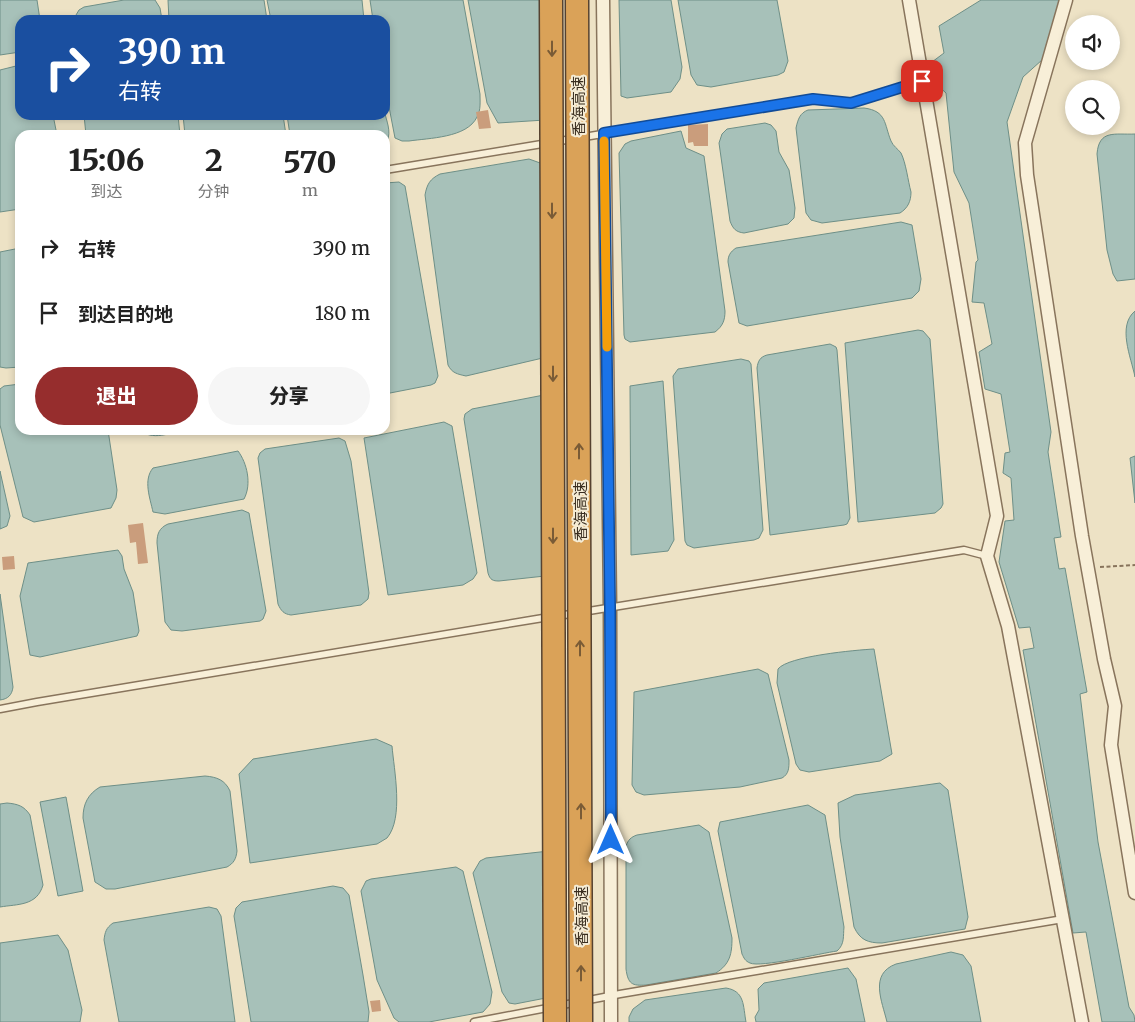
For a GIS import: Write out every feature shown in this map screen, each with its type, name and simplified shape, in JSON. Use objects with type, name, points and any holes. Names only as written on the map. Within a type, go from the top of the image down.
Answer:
[{"type":"highway","name":"香海高速","points":[[551,0],[555,1022]]},
{"type":"highway","name":"香海高速","points":[[577,0],[581,1022]]},
{"type":"street","points":[[603,0],[610,607],[611,1022]]},
{"type":"street","points":[[909,0],[997,516],[987,556],[1008,626],[1082,1022]]},
{"type":"street","points":[[1066,0],[1025,143],[1027,175],[1087,568],[1115,706],[1111,745],[1131,845],[1135,893]]},
{"type":"lane","points":[[390,169],[813,99],[851,103],[922,81]]},
{"type":"lane","points":[[0,709],[964,550],[987,556]]},
{"type":"lane","points":[[474,1022],[611,995],[1064,919]]},
{"type":"path","points":[[1087,568],[1135,565]]},
{"type":"water","points":[[0,0],[37,0],[39,15],[15,15],[15,53],[0,55]]},
{"type":"water","points":[[124,0],[155,0],[160,8],[161,15],[76,15],[84,7]]},
{"type":"water","points":[[168,0],[264,0],[266,15],[169,15]]},
{"type":"water","points":[[267,0],[362,0],[364,15],[270,15]]},
{"type":"water","points":[[370,0],[463,0],[480,94],[479,112],[472,124],[456,133],[437,138],[402,141],[395,138],[390,112],[390,15],[372,15]]},
{"type":"water","points":[[468,0],[544,0],[545,120],[498,123],[487,103]]},
{"type":"water","points":[[619,0],[671,0],[682,67],[680,79],[671,92],[627,98],[621,96]]},
{"type":"water","points":[[678,0],[777,0],[788,61],[784,72],[778,75],[711,87],[697,85],[691,75]]},
{"type":"water","points":[[981,0],[1068,0],[1052,51],[1023,77],[1007,122],[1051,432],[1048,452],[1061,537],[1054,538],[1059,569],[1065,568],[1087,692],[1080,694],[1098,842],[1129,1007],[1134,1015],[1135,1022],[1102,1022],[1086,932],[1073,933],[1023,650],[1034,648],[1030,627],[1019,628],[999,562],[1005,521],[1014,520],[1011,478],[1003,473],[1005,453],[1010,452],[1001,394],[985,389],[979,352],[992,344],[984,303],[972,302],[976,262],[978,260],[969,203],[954,172],[946,93],[935,83],[932,62],[944,53],[939,26]]},
{"type":"water","points":[[15,66],[15,120],[54,120],[56,130],[15,130],[15,210],[0,212],[0,70]]},
{"type":"water","points":[[864,108],[881,115],[892,143],[901,153],[911,192],[908,204],[900,213],[822,223],[811,220],[806,213],[796,128],[799,119],[808,110]]},
{"type":"water","points":[[84,120],[178,120],[180,130],[86,130]]},
{"type":"water","points":[[184,120],[284,120],[285,130],[184,130]]},
{"type":"water","points":[[288,120],[386,120],[388,130],[289,130]]},
{"type":"water","points":[[765,123],[771,125],[776,131],[779,152],[789,170],[795,208],[794,218],[788,224],[741,233],[735,230],[730,221],[719,143],[722,134],[727,129]]},
{"type":"water","points":[[681,131],[686,148],[704,156],[725,311],[724,320],[715,332],[630,342],[625,339],[624,335],[619,153],[625,144],[631,141]]},
{"type":"water","points":[[1135,134],[1135,279],[1117,281],[1113,274],[1107,250],[1097,154],[1101,140],[1109,135]]},
{"type":"water","points":[[529,159],[543,164],[547,357],[466,376],[457,374],[448,365],[425,195],[427,188],[431,180],[440,174]]},
{"type":"water","points":[[399,182],[405,186],[438,376],[435,383],[431,385],[390,393],[390,183]]},
{"type":"water","points":[[901,222],[912,225],[921,279],[919,291],[912,298],[747,326],[739,323],[728,262],[730,254],[736,248]]},
{"type":"water","points":[[15,249],[15,367],[0,367],[0,252]]},
{"type":"water","points":[[1135,311],[1135,377],[1128,351],[1126,333],[1130,317]]},
{"type":"water","points":[[918,330],[923,331],[930,339],[943,504],[935,513],[858,522],[845,343]]},
{"type":"water","points":[[830,344],[836,347],[837,350],[850,518],[847,524],[844,525],[770,535],[758,363],[761,358],[767,355]]},
{"type":"water","points":[[741,359],[749,361],[751,364],[763,530],[759,538],[754,540],[694,548],[687,545],[685,541],[673,376],[678,369]]},
{"type":"water","points":[[663,381],[674,540],[668,551],[631,555],[630,386]]},
{"type":"water","points":[[15,385],[15,435],[109,435],[117,490],[116,498],[111,508],[34,522],[23,517],[0,425],[0,389],[4,386]]},
{"type":"water","points":[[549,394],[545,576],[493,580],[488,573],[464,419],[465,414],[472,409]]},
{"type":"water","points":[[444,422],[452,426],[477,573],[473,579],[463,585],[388,595],[364,438],[390,435],[390,433]]},
{"type":"water","points":[[339,438],[345,441],[351,461],[369,593],[368,599],[361,605],[289,615],[280,609],[278,604],[258,458],[265,449]]},
{"type":"water","points":[[238,451],[244,461],[248,480],[244,499],[165,514],[153,512],[148,478],[153,468]]},
{"type":"water","points":[[1135,456],[1135,503],[1130,458]]},
{"type":"water","points":[[0,471],[10,516],[7,526],[0,529]]},
{"type":"water","points":[[242,510],[249,513],[266,611],[263,619],[260,621],[182,631],[171,630],[165,622],[157,543],[159,532],[162,527],[168,524]]},
{"type":"water","points":[[118,550],[122,556],[124,569],[133,592],[139,631],[137,636],[40,657],[30,655],[20,596],[28,563]]},
{"type":"water","points":[[0,594],[13,687],[9,696],[0,700]]},
{"type":"water","points":[[874,649],[892,754],[880,761],[809,772],[800,770],[796,764],[777,683],[778,669],[784,664],[808,657]]},
{"type":"water","points":[[758,669],[768,674],[789,760],[786,775],[782,778],[740,787],[644,795],[636,792],[632,785],[634,692]]},
{"type":"water","points":[[376,739],[392,746],[397,806],[392,829],[387,838],[377,844],[250,863],[239,774],[253,759]]},
{"type":"water","points":[[205,776],[220,780],[226,784],[230,791],[237,851],[235,859],[231,864],[227,867],[115,889],[106,889],[95,882],[83,818],[85,804],[92,793],[100,787]]},
{"type":"water","points":[[940,783],[948,790],[968,917],[965,929],[882,943],[865,940],[854,927],[840,837],[838,803],[855,795]]},
{"type":"water","points":[[66,797],[83,891],[58,896],[40,802]]},
{"type":"water","points":[[7,803],[20,806],[30,815],[43,885],[40,892],[32,900],[26,903],[0,907],[0,804]]},
{"type":"water","points":[[808,805],[825,815],[844,927],[842,943],[837,951],[766,964],[750,963],[742,954],[718,831],[720,822]]},
{"type":"water","points":[[699,825],[709,832],[732,938],[729,958],[721,970],[716,973],[646,985],[634,984],[628,978],[626,969],[626,846],[630,839],[637,835]]},
{"type":"water","points":[[549,851],[551,997],[515,1004],[509,1003],[502,992],[473,873],[480,861],[486,858]]},
{"type":"water","points":[[456,867],[463,871],[492,992],[490,1004],[483,1012],[429,1022],[399,1022],[394,1018],[377,980],[361,891],[366,881],[371,879]]},
{"type":"water","points":[[333,886],[343,888],[349,895],[369,1012],[368,1022],[251,1022],[234,916],[236,908],[242,902]]},
{"type":"water","points":[[209,907],[217,909],[221,916],[235,1022],[119,1022],[104,940],[107,928],[113,923]]},
{"type":"water","points":[[58,935],[68,950],[82,1010],[80,1022],[0,1022],[0,943]]},
{"type":"water","points":[[951,952],[963,955],[971,966],[981,1022],[887,1022],[880,989],[882,974],[896,964]]},
{"type":"water","points":[[848,968],[856,979],[865,1022],[756,1022],[755,1017],[759,1010],[758,989],[764,983]]},
{"type":"water","points":[[726,988],[737,992],[740,996],[746,1022],[629,1022],[633,1009],[645,1000]]},
{"type":"building","points":[[488,110],[491,128],[479,129],[476,112]]},
{"type":"building","points":[[708,124],[708,146],[694,146],[693,142],[688,143],[688,125]]},
{"type":"building","points":[[143,523],[148,563],[138,564],[136,542],[130,543],[128,525]]},
{"type":"building","points":[[14,556],[15,569],[3,570],[2,557]]},
{"type":"building","points":[[380,1000],[381,1011],[372,1012],[370,1001]]},
{"type":"slow traffic","points":[[604,141],[607,347]]},
{"type":"route","points":[[611,840],[604,133],[813,99],[851,103],[922,81]]}]
